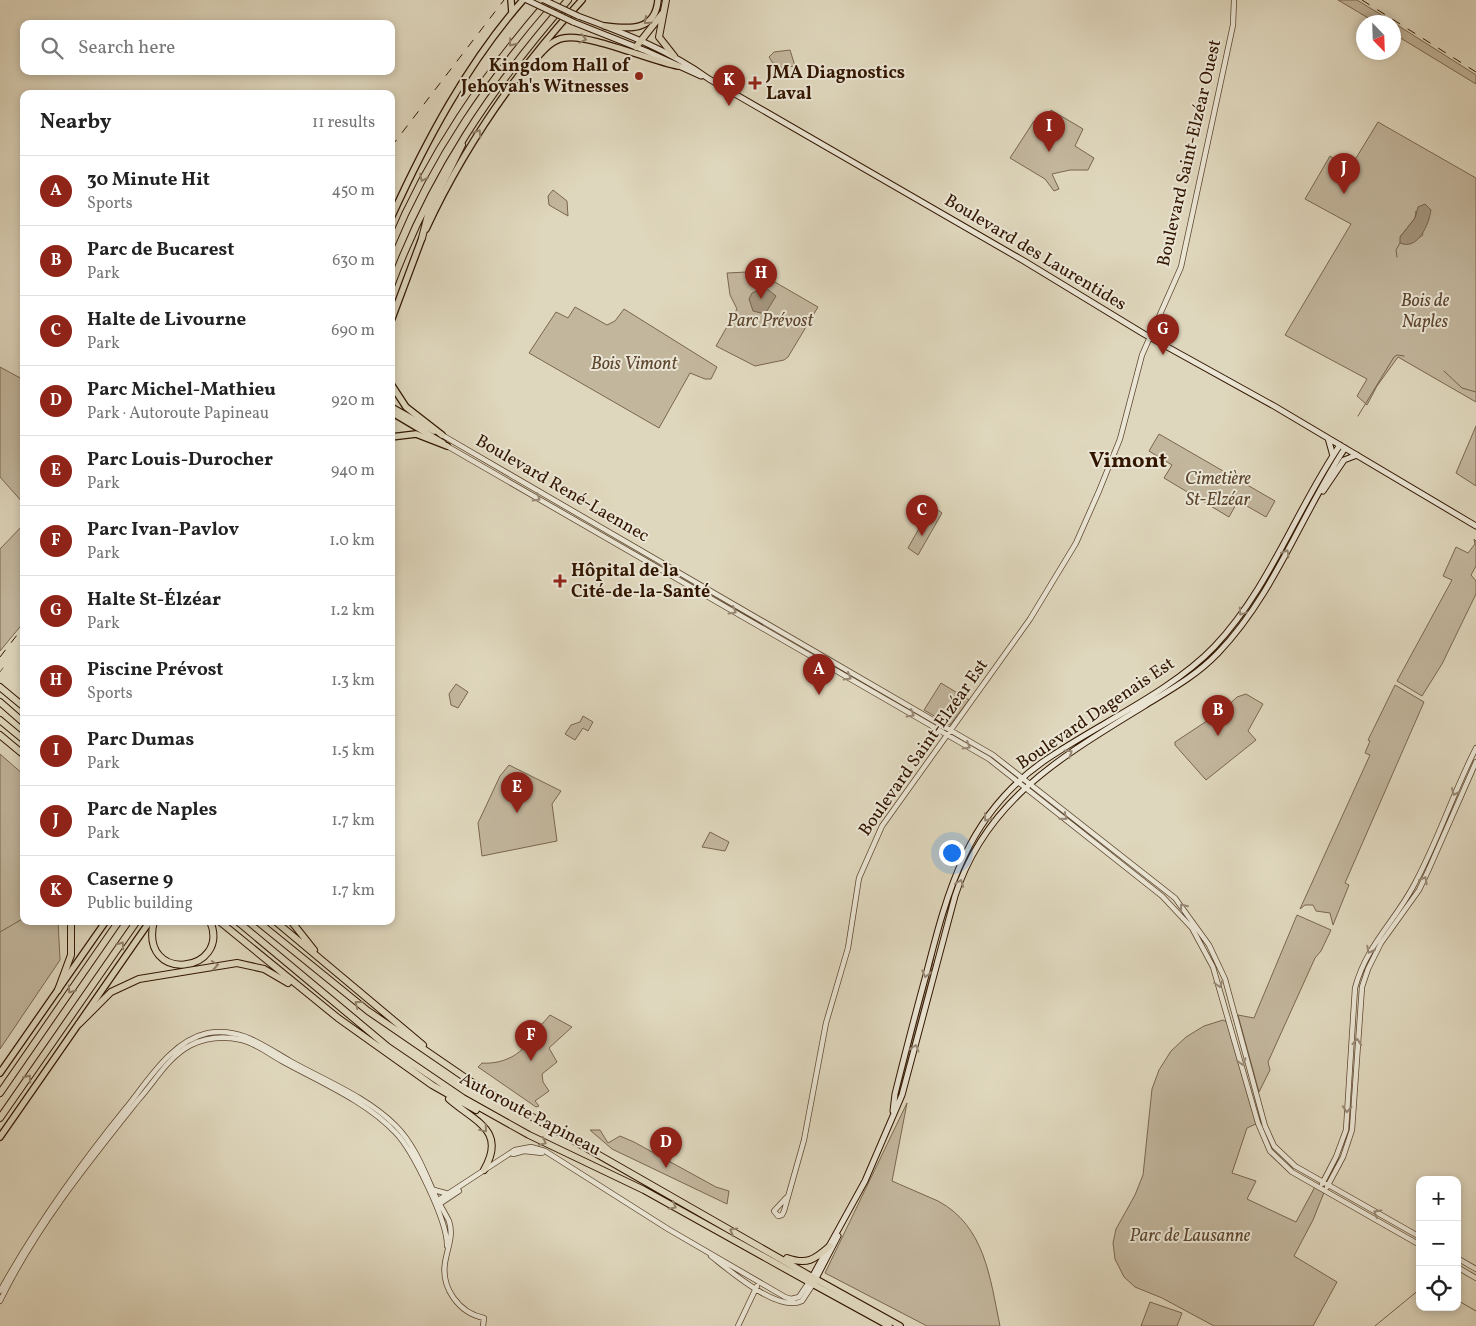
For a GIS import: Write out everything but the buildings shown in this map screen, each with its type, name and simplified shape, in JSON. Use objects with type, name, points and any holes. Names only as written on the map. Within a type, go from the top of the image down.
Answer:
[{"type":"highway","points":[[395,238],[423,178],[457,120],[494,66],[549,0]]},
{"type":"highway","points":[[395,276],[422,212],[446,166],[479,111],[517,59],[568,0]]},
{"type":"highway","points":[[666,0],[659,37],[674,56]]},
{"type":"highway","points":[[636,47],[664,11]]},
{"type":"highway","points":[[422,238],[429,211],[479,111]]},
{"type":"highway","points":[[1,688],[20,704]]},
{"type":"highway","points":[[0,702],[20,720]]},
{"type":"highway","points":[[0,720],[20,737]]},
{"type":"highway","points":[[0,735],[20,752]]},
{"type":"highway","points":[[58,990],[71,958],[73,941],[71,925]]},
{"type":"highway","points":[[0,1093],[116,925]]},
{"type":"highway","points":[[0,1118],[134,925]]},
{"type":"highway","points":[[154,925],[152,937],[156,951],[168,962],[182,966],[198,961],[207,952],[213,936],[211,925]]},
{"type":"highway","points":[[225,925],[325,1008]]},
{"type":"highway","name":"Autoroute Papineau","points":[[242,925],[395,1051],[446,1087],[508,1124],[644,1190],[813,1280]]},
{"type":"highway","name":"Autoroute Papineau","points":[[262,925],[368,1011],[462,1075],[537,1121],[776,1255],[813,1280]]},
{"type":"highway","points":[[280,925],[405,1032],[462,1075]]},
{"type":"highway","points":[[295,925],[332,969]]},
{"type":"highway","points":[[79,1024],[106,995],[131,981],[230,963],[250,965],[268,970],[325,1008],[432,1085],[465,1105],[508,1124]]},
{"type":"highway","points":[[0,1086],[23,1059]]},
{"type":"highway","points":[[432,1085],[488,1133],[493,1151],[484,1170]]},
{"type":"highway","points":[[776,1255],[798,1262],[807,1262],[815,1259],[830,1246]]},
{"type":"main road","points":[[511,0],[512,13]]},
{"type":"main road","name":"Boulevard des Laurentides","points":[[544,0],[578,16],[641,40],[674,56],[709,79],[1024,261],[1150,338],[1202,365],[1476,526]]},
{"type":"main road","points":[[395,310],[422,238],[461,161],[537,51],[582,0]]},
{"type":"main road","points":[[605,26],[628,29],[640,26],[653,15],[658,0]]},
{"type":"main road","name":"Boulevard des Laurentides","points":[[523,2],[636,47],[709,79]]},
{"type":"main road","points":[[395,210],[466,76],[486,44],[523,2]]},
{"type":"main road","points":[[518,77],[552,43],[567,37],[608,45],[678,66]]},
{"type":"main road","points":[[395,390],[406,407],[442,435]]},
{"type":"main road","points":[[395,409],[442,435]]},
{"type":"main road","points":[[395,414],[447,446]]},
{"type":"main road","points":[[395,437],[416,434],[447,446]]},
{"type":"main road","points":[[1328,438],[1333,457]]},
{"type":"main road","name":"Boulevard Dagenais Est","points":[[893,1114],[895,1094],[950,887],[961,860],[979,829],[1024,777],[1051,756],[1171,681],[1212,649],[1247,604],[1333,457],[1342,447]]},
{"type":"main road","name":"Boulevard Dagenais Est","points":[[813,1280],[876,1159],[902,1095],[961,878],[987,830],[1030,782],[1058,761],[1182,684],[1213,658],[1236,634],[1251,612],[1318,497],[1342,447]]},
{"type":"main road","points":[[1318,497],[1343,461],[1357,455]]},
{"type":"main road","points":[[0,1074],[103,925]]},
{"type":"main road","points":[[0,1137],[147,925]]},
{"type":"main road","name":"Boulevard Dagenais Est","points":[[813,1280],[833,1248],[848,1214]]},
{"type":"main road","points":[[813,1280],[889,1326]]},
{"type":"main road","points":[[813,1280],[900,1326]]},
{"type":"street","name":"Boulevard Saint-Elzéar Ouest","points":[[1150,338],[1181,266],[1234,25],[1234,0]]},
{"type":"street","name":"Boulevard Saint-Elzéar Est","points":[[786,1198],[804,1140],[826,1023],[848,948],[859,878],[882,826],[1021,634],[1075,544],[1120,439],[1140,362],[1150,338]]},
{"type":"street","name":"Boulevard René-Laennec","points":[[442,435],[997,757],[1175,898],[1196,924],[1209,945],[1225,979],[1270,1138],[1286,1160],[1326,1190],[1416,1243]]},
{"type":"street","name":"Boulevard René-Laennec","points":[[447,446],[990,760],[1026,786],[1164,898],[1192,928],[1208,954],[1217,976],[1258,1123],[1266,1143],[1285,1167],[1321,1185],[1328,1185],[1416,1235]]},
{"type":"street","points":[[1321,1185],[1336,1157],[1346,1130],[1355,988],[1360,969],[1375,942],[1413,888],[1476,748]]},
{"type":"street","points":[[1326,1190],[1343,1157],[1352,1130],[1362,987],[1368,969],[1381,943],[1418,890],[1428,872],[1476,762]]},
{"type":"street","points":[[0,1291],[51,1206],[96,1145],[169,1056],[190,1039],[205,1034],[231,1032],[254,1039],[378,1111],[406,1138],[434,1190],[437,1203]]},
{"type":"street","points":[[0,1301],[55,1210],[120,1122],[174,1058],[190,1045],[210,1038],[230,1038],[251,1043],[379,1118],[402,1141],[451,1232],[444,1274],[450,1293],[464,1308],[484,1318],[483,1326]]},
{"type":"street","points":[[437,1203],[513,1151],[526,1147],[541,1150],[700,1248],[759,1283],[791,1299],[800,1296],[813,1280]]},
{"type":"street","points":[[437,1203],[518,1152],[536,1151],[563,1163]]},
{"type":"street","points":[[434,1190],[449,1194]]},
{"type":"street","points":[[700,1248],[741,1280],[780,1300],[794,1304],[805,1298],[813,1280]]},
{"type":"street","points":[[1461,1260],[1476,1269]]},
{"type":"street","points":[[1461,1269],[1476,1278]]},
{"type":"street","points":[[738,1326],[759,1283]]},
{"type":"green space","points":[[1338,0],[1357,0],[1382,15],[1363,15]]},
{"type":"green space","points":[[1401,27],[1476,75],[1476,84],[1401,38]]},
{"type":"green space","points":[[790,50],[795,66],[782,68],[772,62],[769,57],[774,52]]},
{"type":"green space","points":[[1051,110],[1083,129],[1075,146],[1094,158],[1088,170],[1070,170],[1052,174],[1059,189],[1054,191],[1045,179],[1010,158],[1034,121],[1043,125]]},
{"type":"green space","name":"Bois de Naples","points":[[1378,122],[1476,178],[1476,402],[1398,357],[1377,386],[1367,405],[1357,396],[1367,379],[1285,335],[1351,224],[1305,199],[1330,156],[1350,168]],"holes":[[[1416,211],[1423,235],[1411,243],[1400,237],[1415,218]]]},
{"type":"green space","points":[[553,190],[567,201],[568,216],[549,205],[548,196]]},
{"type":"green space","name":"Parc Prévost","points":[[747,272],[761,274],[818,307],[788,357],[784,360],[755,366],[716,346],[737,309],[730,295],[727,273]]},
{"type":"green space","name":"Bois Vimont","points":[[575,307],[607,325],[615,321],[624,309],[717,367],[711,379],[705,379],[690,373],[659,428],[529,353],[556,312],[568,318]]},
{"type":"green space","points":[[0,367],[20,378],[20,500],[0,477]]},
{"type":"green space","points":[[1476,426],[1476,486],[1456,473]]},
{"type":"green space","name":"Cimetière St-Elzéar","points":[[1159,434],[1275,501],[1266,517],[1238,501],[1229,517],[1164,478],[1172,465],[1149,451]]},
{"type":"green space","points":[[934,507],[942,513],[918,555],[908,548],[930,509]]},
{"type":"green space","points":[[20,528],[20,627],[0,651],[0,549]]},
{"type":"green space","points":[[1474,539],[1476,541],[1476,566],[1471,575],[1476,581],[1476,594],[1442,664],[1422,696],[1397,681],[1452,580],[1443,576],[1456,547],[1468,553],[1475,544]]},
{"type":"green space","points":[[941,683],[969,700],[950,725],[924,710]]},
{"type":"green space","points":[[456,684],[468,692],[458,708],[451,705],[449,694]]},
{"type":"green space","points":[[1395,685],[1424,702],[1345,883],[1349,885],[1333,925],[1330,913],[1316,911],[1313,905],[1305,905],[1300,909],[1370,755],[1365,753],[1370,741],[1368,740]]},
{"type":"green space","points":[[1246,694],[1263,704],[1248,731],[1256,740],[1206,780],[1175,745],[1175,742],[1222,711],[1237,697]]},
{"type":"green space","points":[[583,716],[593,722],[588,731],[583,728],[575,740],[565,734],[571,725],[580,722]]},
{"type":"green space","points":[[0,754],[20,772],[20,925],[58,925],[60,960],[0,1049]]},
{"type":"green space","points":[[509,765],[561,791],[552,804],[557,841],[482,856],[478,823],[500,776]]},
{"type":"green space","points":[[710,832],[729,842],[725,851],[702,847]]},
{"type":"green space","points":[[1297,915],[1331,930],[1321,951],[1315,958],[1268,1062],[1270,1070],[1259,1092],[1238,1015],[1254,1018]]},
{"type":"green space","points":[[934,955],[931,973],[898,1095]]},
{"type":"green space","points":[[550,1015],[572,1027],[549,1048],[557,1062],[542,1074],[543,1082],[549,1091],[535,1101],[539,1106],[536,1107],[478,1067],[482,1063],[499,1062],[516,1054],[527,1042],[530,1034],[530,1025],[542,1024]]},
{"type":"green space","name":"Parc de Lausanne","points":[[1223,1020],[1227,1022],[1258,1123],[1247,1128],[1232,1173],[1256,1181],[1247,1199],[1296,1222],[1316,1185],[1325,1190],[1313,1220],[1294,1256],[1337,1282],[1313,1326],[1214,1326],[1162,1298],[1135,1287],[1124,1277],[1115,1259],[1113,1243],[1116,1229],[1135,1195],[1143,1175],[1152,1089],[1159,1070],[1171,1051],[1186,1037],[1204,1026]]},
{"type":"green space","points":[[907,1103],[892,1181],[938,1201],[954,1212],[966,1224],[976,1239],[983,1255],[993,1290],[1000,1326],[927,1326],[825,1273]]},
{"type":"green space","points":[[590,1130],[600,1130],[608,1143],[620,1136],[634,1142],[716,1187],[729,1191],[727,1204],[612,1149]]},
{"type":"green space","points":[[1150,1302],[1182,1313],[1177,1326],[1141,1326]]},
{"type":"shaded area","points":[[1425,204],[1431,210],[1422,235],[1412,243],[1400,243],[1400,237],[1415,218],[1418,207]]},
{"type":"shaded area","points":[[762,285],[776,296],[765,314],[753,311],[749,299],[752,293],[757,291],[757,286]]},
{"type":"waterway","points":[[1397,257],[1396,250],[1400,243]]},
{"type":"waterway","points":[[1358,416],[1394,357],[1397,355],[1404,356]]},
{"type":"waterway","points":[[1444,371],[1462,388],[1476,392]]},
{"type":"waterway","points":[[0,672],[3,668]]},
{"type":"waterway","points":[[0,932],[20,920]]},
{"type":"waterway","points":[[1375,1326],[1416,1292]]},
{"type":"waterway","points":[[1461,1302],[1476,1311]]},
{"type":"railway","points":[[395,142],[504,0]]},
{"type":"railway","points":[[1362,0],[1476,72]]},
{"type":"railway","points":[[0,657],[20,631]]},
{"type":"place","name":"Kingdom Hall of Jehovah's Witnesses","points":[[639,76]]},
{"type":"place","name":"JMA Diagnostics Laval","points":[[755,83]]},
{"type":"place","name":"Caserne 9","points":[[729,106]]},
{"type":"place","name":"Parc Dumas","points":[[1049,152]]},
{"type":"place","name":"Parc de Naples","points":[[1344,194]]},
{"type":"place","name":"Piscine Prévost","points":[[761,299]]},
{"type":"place","name":"Halte St-Élzéar","points":[[1163,355]]},
{"type":"place","name":"Halte de Livourne","points":[[922,536]]},
{"type":"place","name":"Hôpital de la Cité-de-la-Santé","points":[[560,581]]},
{"type":"place","name":"30 Minute Hit","points":[[819,695]]},
{"type":"place","name":"Parc de Bucarest","points":[[1218,736]]},
{"type":"place","name":"Parc Louis-Durocher","points":[[517,813]]},
{"type":"place","name":"Parc Ivan-Pavlov","points":[[531,1061]]},
{"type":"place","name":"Parc Michel-Mathieu","points":[[666,1168]]},
{"type":"district","name":"Vimont","points":[[1128,461]]}]
